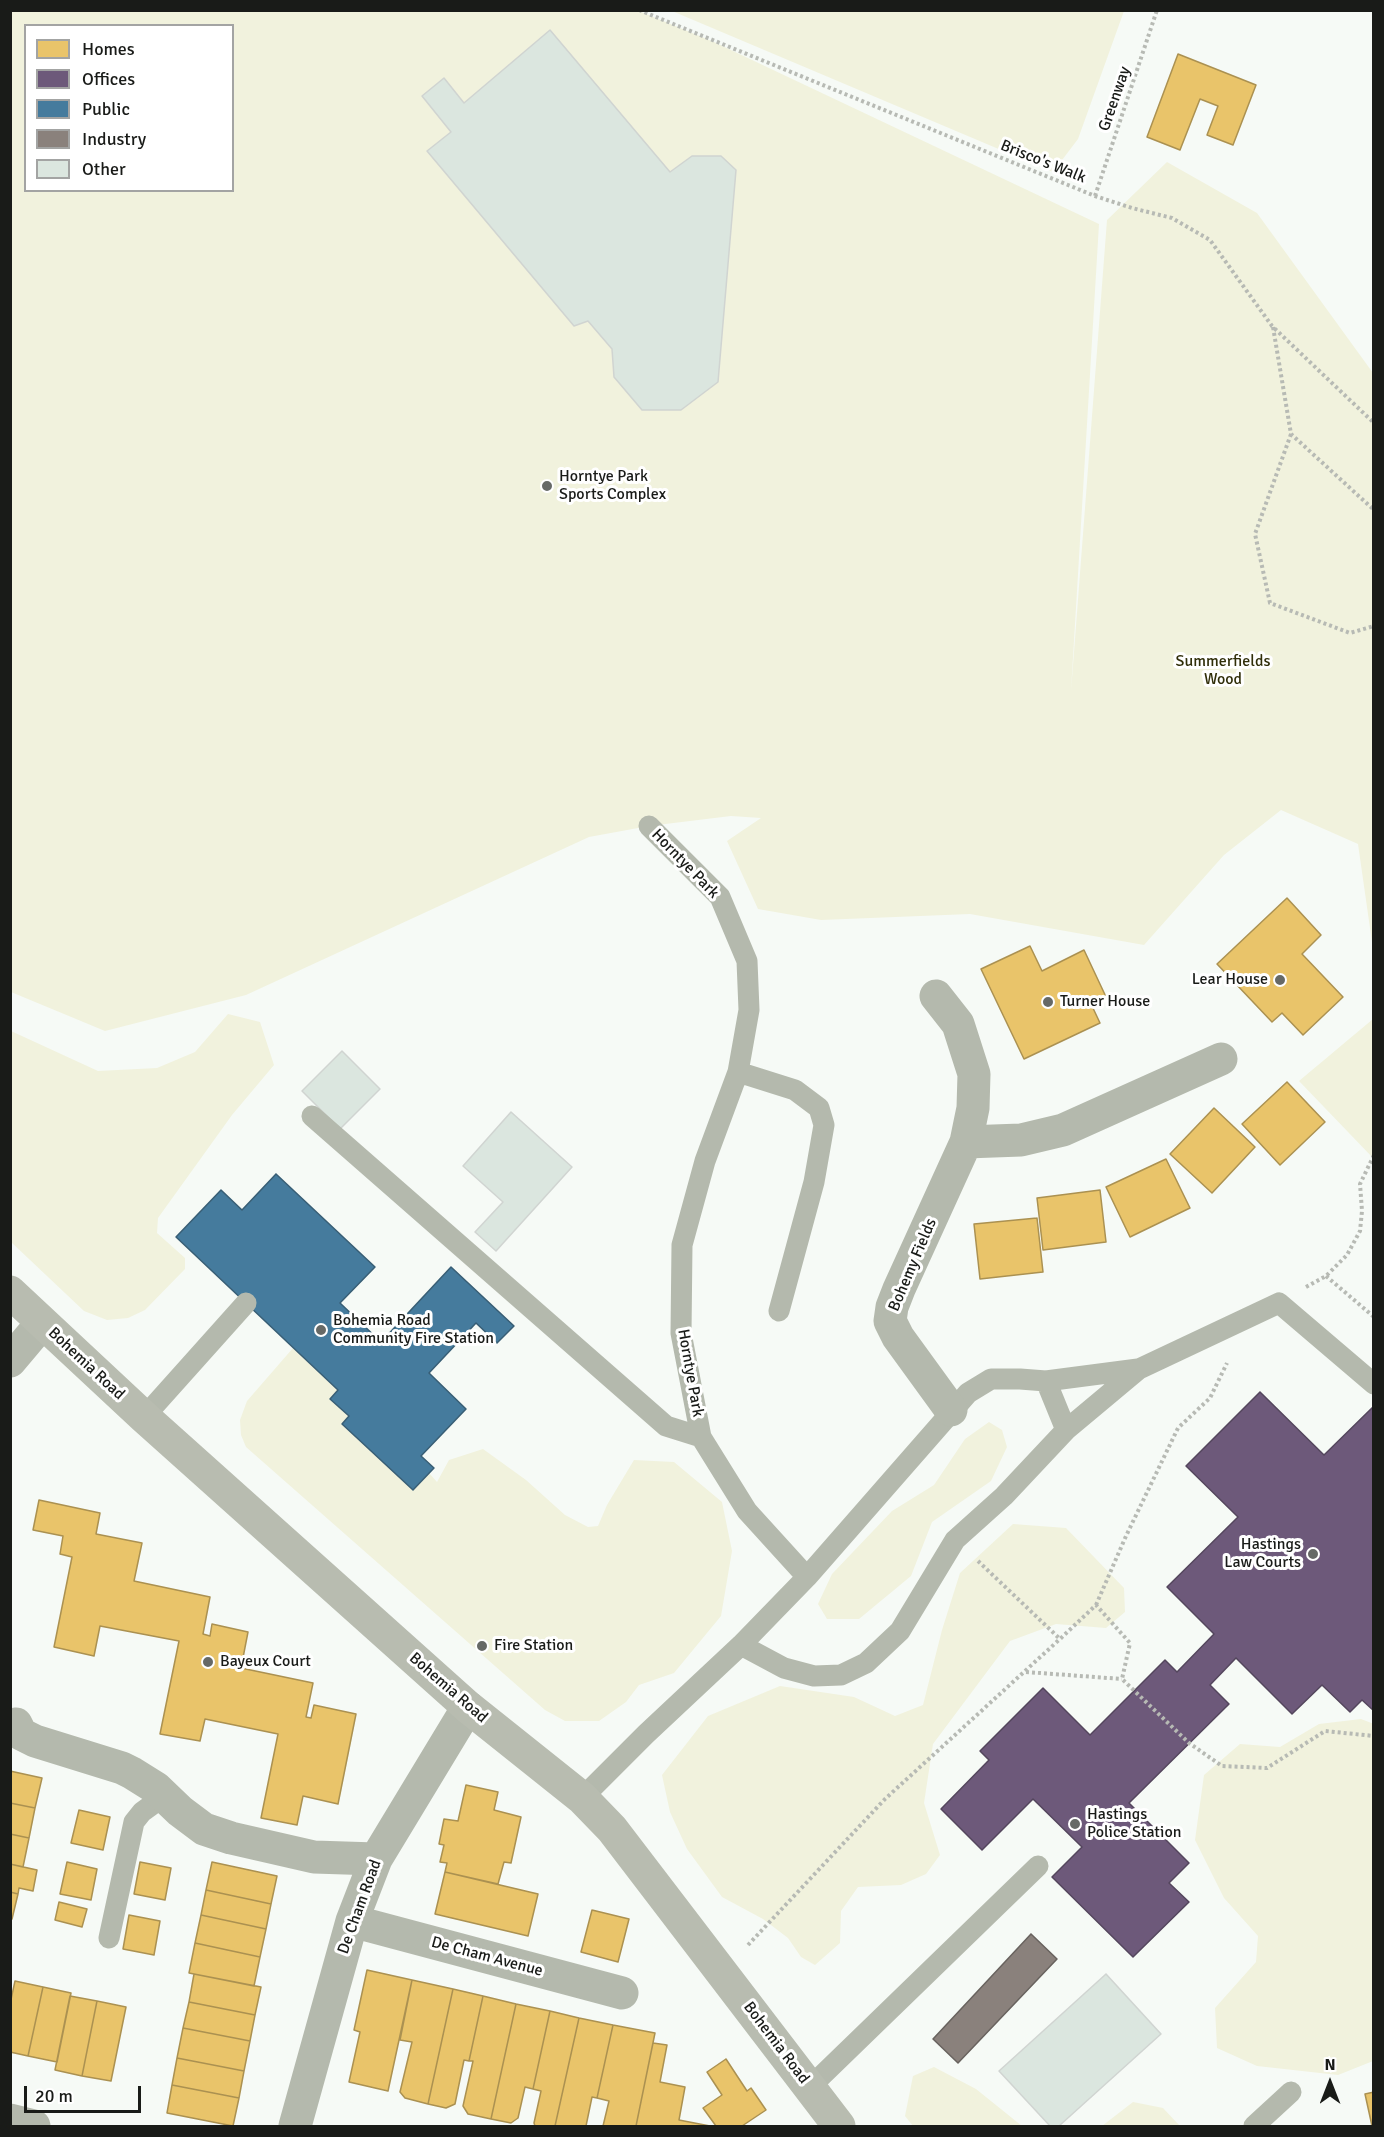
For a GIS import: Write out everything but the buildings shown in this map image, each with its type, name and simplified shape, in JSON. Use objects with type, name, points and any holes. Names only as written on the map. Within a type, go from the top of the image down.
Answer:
[{"type":"highway","name":"Bohemia Road","points":[[10,1292],[144,1417],[468,1707],[582,1798],[612,1829],[839,2127]]},
{"type":"street","name":"Bohemy Fields","points":[[936,996],[958,1024],[974,1074],[973,1108],[966,1143],[899,1289],[892,1307],[890,1321],[898,1337],[951,1410]]},
{"type":"street","points":[[966,1143],[1021,1140],[1063,1130],[1221,1059]]},
{"type":"street","points":[[10,1361],[42,1323]]},
{"type":"street","name":"De Cham Road","points":[[295,2127],[352,1921],[376,1859],[468,1707]]},
{"type":"street","points":[[16,1724],[21,1734],[35,1742],[122,1768],[156,1788],[180,1811],[204,1829],[231,1838],[314,1857],[376,1859]]},
{"type":"street","name":"De Cham Avenue","points":[[352,1921],[622,1993]]},
{"type":"street","points":[[10,2120],[34,2127]]},
{"type":"lane","name":"Horntye Park","points":[[649,826],[720,897],[747,961],[748,1010],[738,1072],[705,1161],[682,1245],[681,1333],[701,1437],[747,1511],[807,1577]]},
{"type":"lane","points":[[738,1072],[795,1090],[819,1108],[824,1125],[813,1182],[779,1311]]},
{"type":"lane","points":[[312,1116],[666,1426],[701,1437]]},
{"type":"lane","points":[[144,1417],[246,1303]]},
{"type":"lane","points":[[741,1645],[784,1668],[813,1676],[841,1675],[866,1663],[900,1631],[956,1540],[1004,1496],[1065,1430],[1139,1369],[1279,1303],[1374,1384]]},
{"type":"lane","points":[[582,1798],[741,1645],[807,1577],[968,1393],[992,1379],[1020,1378],[1047,1381],[1139,1369]]},
{"type":"lane","points":[[1047,1381],[1065,1430]]},
{"type":"lane","points":[[109,1938],[134,1822],[142,1812],[164,1796]]},
{"type":"lane","points":[[809,2088],[1038,1866]]},
{"type":"lane","points":[[1254,2127],[1292,2092]]},
{"type":"path","name":"Brisco's Walk","points":[[639,10],[1095,196],[1172,218],[1210,240],[1272,326],[1374,423]]},
{"type":"path","name":"Greenway","points":[[1095,196],[1157,10]]},
{"type":"path","points":[[1272,326],[1292,434],[1256,534],[1270,603],[1350,633],[1374,626]]},
{"type":"path","points":[[1292,434],[1374,510]]},
{"type":"path","points":[[1279,1303],[1326,1276],[1347,1255],[1360,1231],[1362,1211],[1360,1184],[1374,1155]]},
{"type":"path","points":[[1326,1276],[1374,1317]]},
{"type":"path","points":[[723,1972],[885,1799],[1026,1672],[1096,1605],[1178,1428],[1210,1398],[1227,1362]]},
{"type":"path","points":[[956,1540],[1060,1639]]},
{"type":"path","points":[[1096,1605],[1131,1643],[1122,1679]]},
{"type":"path","points":[[1026,1672],[1122,1679],[1189,1743],[1222,1766],[1268,1768],[1325,1731],[1374,1736]]},
{"type":"green space","name":"Horntye Park Sports Complex","points":[[10,11],[639,11],[714,42],[1099,224],[1071,691],[1107,220],[1167,162],[1257,213],[1373,373],[1373,949],[1358,844],[1281,810],[1224,855],[1144,945],[970,914],[821,920],[758,909],[727,841],[761,818],[731,816],[649,826],[589,837],[246,995],[105,1031],[11,992]]},
{"type":"green space","points":[[672,11],[1124,11],[1078,139],[1053,172]]},
{"type":"green space","points":[[228,1014],[260,1022],[274,1065],[232,1115],[158,1218],[157,1233],[185,1258],[185,1269],[145,1310],[128,1318],[107,1320],[84,1311],[11,1242],[11,1031],[98,1071],[157,1068],[195,1052]]},
{"type":"green space","points":[[1373,1019],[1373,1158],[1299,1081]]},
{"type":"green space","points":[[293,1348],[338,1390],[330,1399],[349,1416],[342,1424],[413,1490],[429,1473],[437,1482],[449,1460],[483,1449],[526,1480],[565,1515],[588,1527],[598,1526],[607,1505],[634,1460],[674,1462],[722,1502],[732,1551],[721,1616],[674,1673],[639,1685],[626,1702],[599,1721],[565,1721],[545,1710],[246,1447],[241,1435],[240,1420],[247,1401]]},
{"type":"green space","points":[[989,1422],[1002,1430],[1007,1447],[991,1481],[932,1522],[911,1576],[859,1619],[827,1619],[818,1604],[832,1574],[892,1511],[934,1485],[965,1439]]},
{"type":"green space","points":[[1013,1524],[1066,1528],[1124,1588],[1125,1612],[1106,1628],[1056,1624],[1010,1641],[933,1744],[924,1803],[940,1855],[926,1874],[901,1885],[858,1887],[841,1911],[840,1943],[815,1965],[801,1957],[788,1938],[763,1919],[722,1897],[687,1849],[670,1812],[662,1775],[708,1716],[780,1686],[854,1697],[895,1716],[923,1705],[942,1630],[960,1573]]},
{"type":"green space","points":[[1361,1719],[1374,1724],[1373,2061],[1338,2075],[1257,2066],[1217,2048],[1215,2008],[1256,1962],[1258,1936],[1224,1898],[1195,1840],[1204,1775],[1240,1744],[1280,1747],[1319,1724]]},
{"type":"green space","points":[[934,2067],[976,2089],[1022,2126],[913,2126],[905,2116],[913,2076]]},
{"type":"green space","points":[[1133,2102],[1163,2108],[1180,2126],[1102,2126]]},
{"type":"place","name":"Horntye Park Sports Complex","points":[[547,486]]},
{"type":"place","name":"Lear House","points":[[1280,980]]},
{"type":"place","name":"Turner House","points":[[1048,1002]]},
{"type":"place","name":"Bohemia Road Community Fire Station","points":[[321,1330]]},
{"type":"place","name":"Hastings Law Courts","points":[[1313,1554]]},
{"type":"place","name":"Fire Station","points":[[482,1646]]},
{"type":"place","name":"Bayeux Court","points":[[208,1662]]},
{"type":"place","name":"Hastings Police Station","points":[[1075,1824]]},
{"type":"park label","name":"Summerfields Wood","points":[[1223,671]]}]
